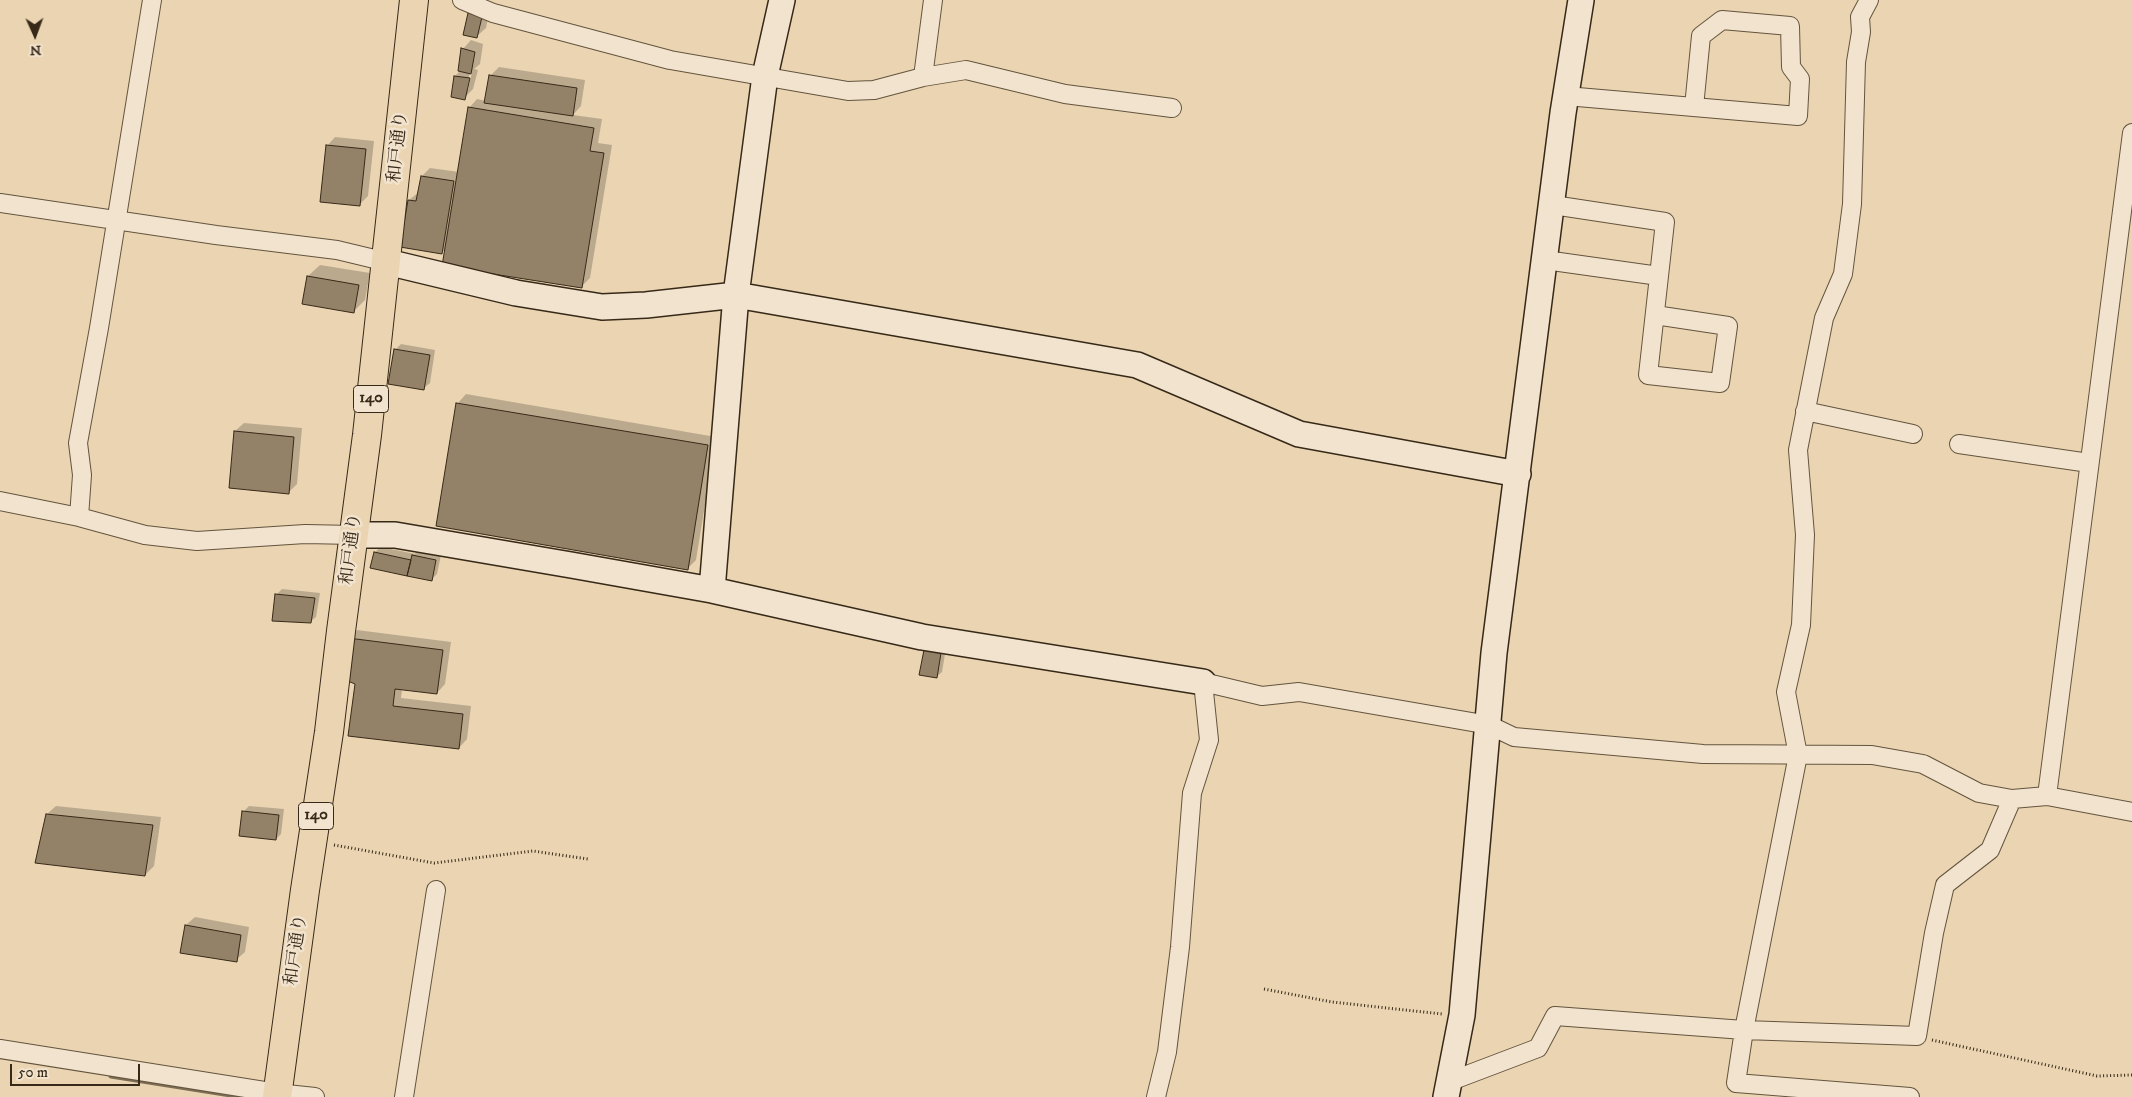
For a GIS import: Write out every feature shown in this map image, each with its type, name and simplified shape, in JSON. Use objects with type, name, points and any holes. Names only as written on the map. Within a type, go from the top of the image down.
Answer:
[{"type":"highway","name":"和戸通り","points":[[277,1095],[329,732],[354,535],[387,262],[414,0]]},
{"type":"street","points":[[79,517],[82,475],[78,443],[152,0]]},
{"type":"street","points":[[462,0],[493,13],[670,60],[848,91],[874,90],[923,76],[966,70],[1065,94],[1172,108]]},
{"type":"street","points":[[712,590],[736,295],[765,76],[782,0]]},
{"type":"street","points":[[923,76],[932,0]]},
{"type":"street","points":[[1449,1089],[1462,1016],[1494,653],[1566,96],[1581,0]]},
{"type":"street","points":[[1869,0],[1860,17],[1862,32],[1856,62],[1852,204],[1843,274],[1824,318],[1798,450],[1806,535],[1801,625],[1786,692],[1798,755],[1734,1090],[1909,1097]]},
{"type":"street","points":[[1566,96],[1798,116],[1800,79],[1791,67],[1790,26],[1722,20],[1702,36],[1694,107]]},
{"type":"street","points":[[2047,796],[2088,463],[2132,134]]},
{"type":"street","points":[[0,203],[337,250],[516,293],[602,307],[646,305],[736,295],[1137,365],[1299,434],[1518,474]]},
{"type":"street","points":[[1553,204],[1665,222],[1648,375],[1720,383],[1728,326],[1655,315]]},
{"type":"street","points":[[1545,260],[1659,276]]},
{"type":"street","points":[[1805,411],[1912,434]]},
{"type":"street","points":[[1959,444],[2088,463]]},
{"type":"street","points":[[0,501],[79,517],[145,535],[197,541],[305,534],[395,535],[712,590],[922,637],[1203,682],[1262,696],[1298,692],[1489,725],[1514,737],[1703,754],[1872,755],[1923,764],[1979,793],[2012,799],[2047,796],[2132,812]]},
{"type":"street","points":[[1156,1097],[1167,1052],[1180,947],[1192,793],[1209,740],[1203,682]]},
{"type":"street","points":[[1449,1089],[1538,1048],[1555,1016],[1744,1030],[1917,1036],[1934,933],[1945,885],[1990,850],[2012,799]]},
{"type":"street","points":[[404,1097],[436,890]]},
{"type":"street","points":[[0,1049],[277,1095],[315,1097]]},
{"type":"path","points":[[312,843],[338,845],[434,863],[532,851],[588,859]]},
{"type":"path","points":[[1264,989],[1332,1002],[1462,1016]]},
{"type":"path","points":[[1917,1036],[2097,1076],[2132,1075]]},
{"type":"building","points":[[468,13],[482,17],[477,38],[463,35]]},
{"type":"building","points":[[461,48],[475,52],[471,74],[458,71]]},
{"type":"building","points":[[489,75],[577,88],[573,116],[484,103]]},
{"type":"building","points":[[454,76],[470,78],[465,100],[451,97]]},
{"type":"building","points":[[468,107],[594,128],[590,151],[604,153],[582,288],[442,266]]},
{"type":"building","points":[[326,145],[366,149],[360,206],[320,202]]},
{"type":"building","points":[[421,176],[454,181],[442,254],[400,247],[408,200],[416,201]]},
{"type":"building","points":[[307,276],[359,285],[354,313],[302,304]]},
{"type":"building","points":[[394,349],[430,355],[424,390],[388,384]]},
{"type":"building","points":[[456,403],[708,445],[688,570],[436,526]]},
{"type":"building","points":[[234,431],[294,437],[289,494],[229,488]]},
{"type":"building","points":[[374,552],[411,560],[407,576],[370,568]]},
{"type":"building","points":[[412,555],[436,560],[432,581],[407,576]]},
{"type":"building","points":[[275,594],[315,598],[311,623],[272,621]]},
{"type":"building","points":[[348,638],[443,650],[437,694],[395,689],[393,706],[463,714],[459,749],[348,736],[355,684],[343,679]]},
{"type":"building","points":[[924,650],[941,653],[937,678],[919,675]]},
{"type":"building","points":[[242,811],[279,815],[276,840],[239,836]]},
{"type":"building","points":[[46,814],[153,825],[145,876],[35,863]]},
{"type":"building","points":[[185,925],[241,935],[237,962],[180,953]]},
{"type":"waterway","points":[[111,1076],[237,1096]]}]
